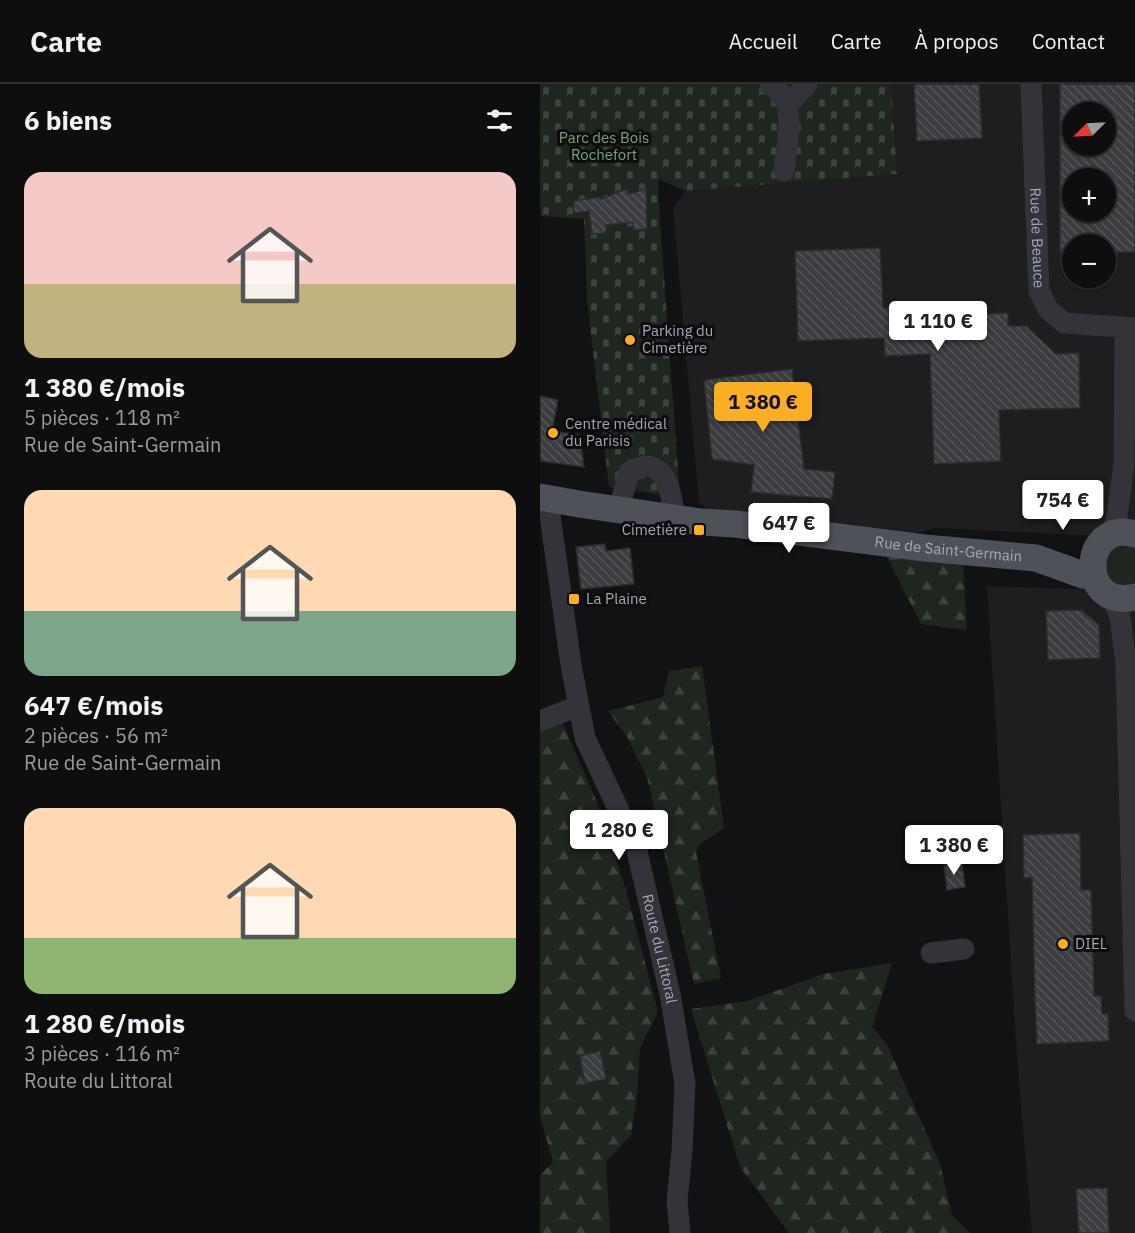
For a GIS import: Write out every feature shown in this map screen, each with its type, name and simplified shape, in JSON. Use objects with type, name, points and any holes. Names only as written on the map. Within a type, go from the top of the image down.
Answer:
[{"type":"main road","name":"Rue de Saint-Germain","points":[[546,498],[701,522],[735,524],[925,548],[1036,558],[1083,575],[1114,544]]},
{"type":"main road","points":[[1114,544],[1104,591],[1127,597]]},
{"type":"street","points":[[770,84],[783,96],[787,106],[788,133],[784,171]]},
{"type":"street","points":[[787,106],[807,84]]},
{"type":"street","name":"Rue de Beauce","points":[[1031,84],[1039,291],[1048,309],[1064,323],[1130,328]]},
{"type":"street","points":[[1114,544],[1124,464],[1130,328]]},
{"type":"street","points":[[619,509],[629,472],[644,466],[653,468],[664,475],[670,490],[675,517]]},
{"type":"street","name":"Route du Littoral","points":[[546,498],[571,665],[585,738],[636,848],[670,994],[685,1084],[677,1201],[680,1233]]},
{"type":"street","points":[[1127,597],[1120,618],[1126,662],[1135,1011]]},
{"type":"street","points":[[540,721],[578,706]]},
{"type":"street","points":[[931,953],[964,949]]},
{"type":"shaded area","points":[[891,84],[1135,84],[1135,538],[936,528],[908,535],[707,509],[699,502],[673,208],[685,191],[897,174]]},
{"type":"shaded area","points":[[987,586],[1135,591],[1135,1233],[1032,1233],[1017,1057]]},
{"type":"green space","name":"Parc des Bois Rochefort","points":[[540,84],[891,84],[897,174],[685,191],[659,179],[658,193],[680,498],[609,487],[587,300],[584,219],[541,216]]},
{"type":"green space","points":[[1135,545],[1135,586],[1130,589],[1108,582],[1102,559],[1111,547]]},
{"type":"green space","points":[[887,557],[963,563],[967,630],[921,624]]},
{"type":"green space","points":[[702,666],[724,828],[699,845],[696,852],[721,978],[694,984],[647,777],[627,737],[608,711],[663,697],[669,671]]},
{"type":"green space","points":[[562,722],[597,802],[626,890],[658,1012],[640,1048],[637,1097],[631,1135],[606,1162],[610,1233],[540,1233],[540,1175],[553,1162],[540,1115],[540,729]]},
{"type":"green space","points":[[892,963],[872,1027],[887,1044],[940,1164],[952,1215],[970,1233],[789,1233],[740,1167],[691,1009],[747,1001],[823,974]]},
{"type":"building","points":[[914,84],[979,84],[982,138],[917,141]]},
{"type":"building","points":[[1060,84],[1135,84],[1135,252],[1116,252],[1116,234],[1062,234],[1062,252],[1060,252]]},
{"type":"building","points":[[627,189],[628,194],[646,189],[647,229],[633,230],[633,222],[606,225],[606,233],[592,234],[589,211],[574,213],[574,201],[600,197],[601,199]]},
{"type":"building","points":[[880,248],[883,308],[906,307],[906,317],[916,317],[916,329],[950,328],[950,315],[1008,313],[1008,326],[1026,326],[1056,354],[1079,353],[1080,408],[999,410],[1001,461],[934,464],[930,354],[885,356],[884,338],[798,341],[795,251]]},
{"type":"building","points":[[792,369],[804,469],[835,472],[832,499],[751,492],[754,465],[712,459],[704,380]]},
{"type":"building","name":"Centre médical du Parisis","points":[[540,396],[558,400],[552,431],[580,435],[584,467],[540,461]]},
{"type":"building","points":[[605,544],[606,551],[630,548],[634,584],[581,589],[576,547]]},
{"type":"building","points":[[1081,610],[1099,625],[1100,658],[1048,660],[1046,611]]},
{"type":"building","points":[[1080,833],[1081,890],[1091,890],[1094,996],[1101,996],[1102,1014],[1108,1014],[1109,1041],[1037,1044],[1032,877],[1024,878],[1023,835]]},
{"type":"building","points":[[962,863],[965,887],[947,890],[944,865]]},
{"type":"building","points":[[600,1051],[606,1079],[585,1083],[580,1056]]},
{"type":"building","points":[[1107,1188],[1109,1233],[1079,1233],[1076,1189]]},
{"type":"place","name":"Parking du Cimetière","points":[[630,340]]},
{"type":"place","name":"Centre médical du Parisis","points":[[553,433]]},
{"type":"place","name":"Cimetière","points":[[699,530]]},
{"type":"place","name":"La Plaine","points":[[574,599]]},
{"type":"place","name":"DIEL","points":[[1063,944]]}]
